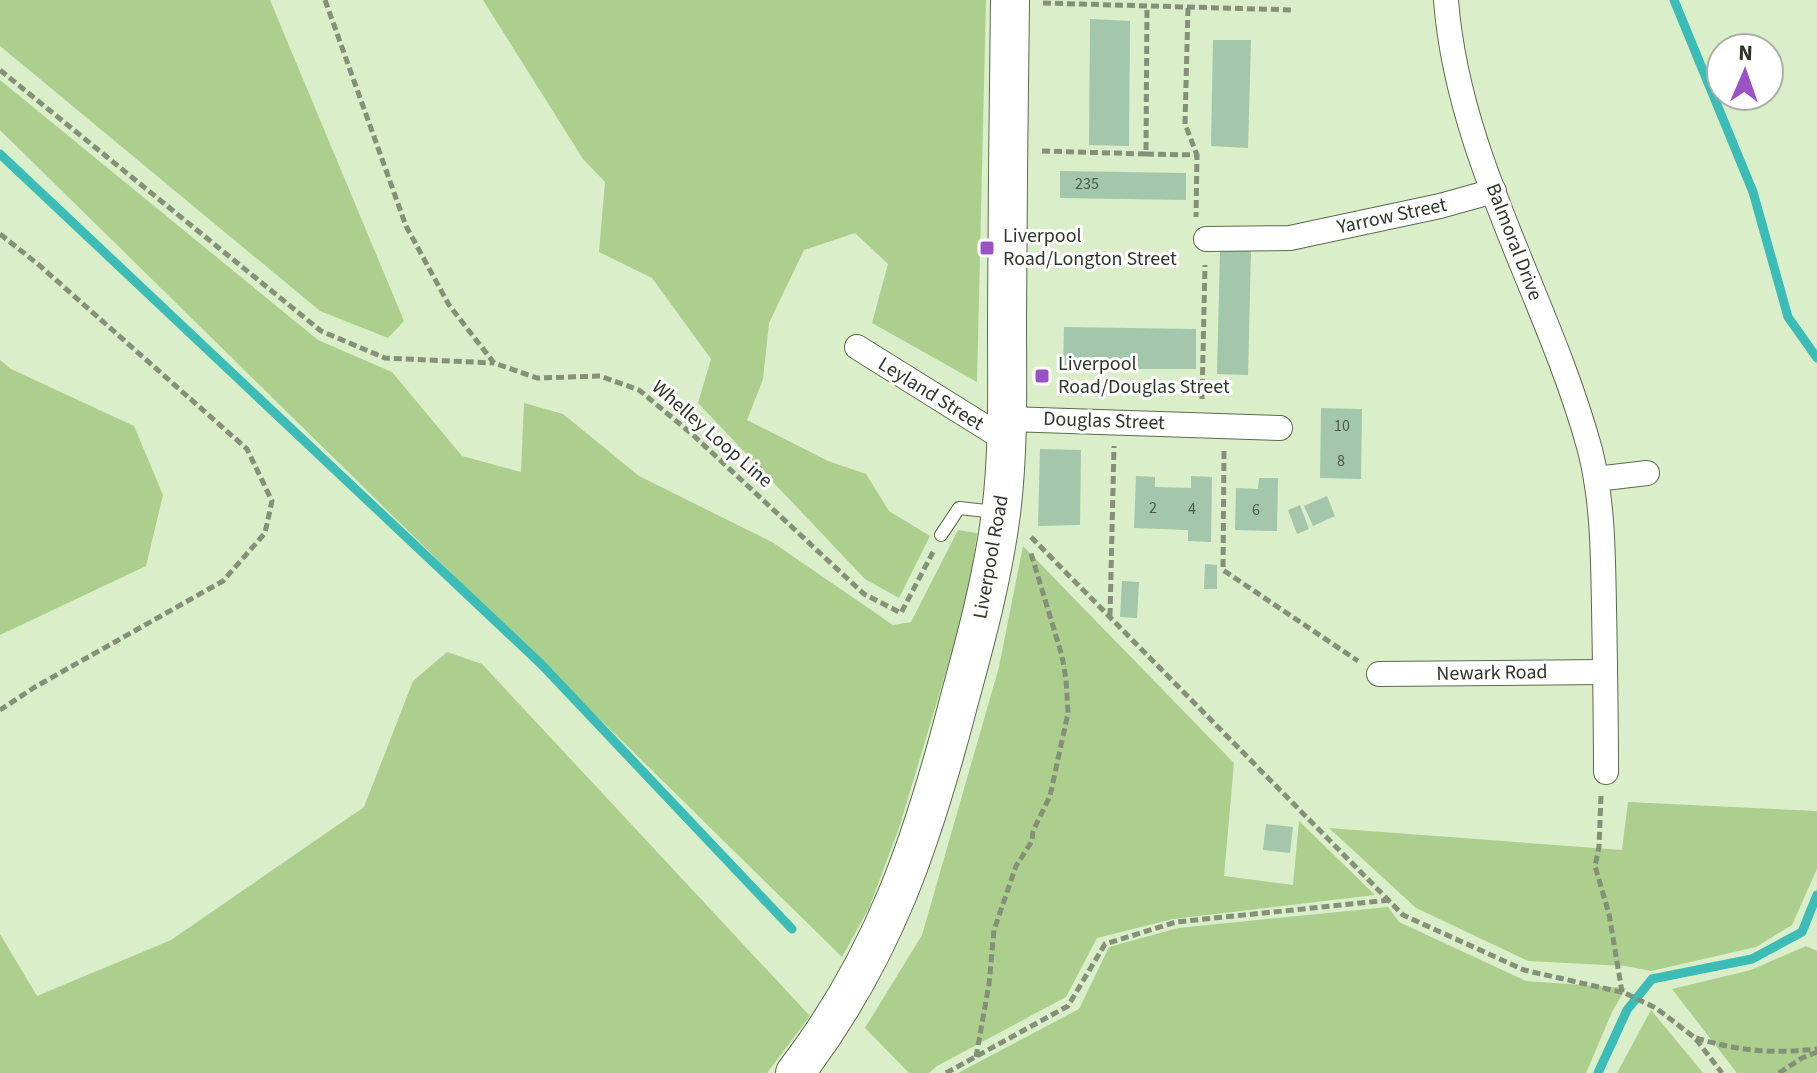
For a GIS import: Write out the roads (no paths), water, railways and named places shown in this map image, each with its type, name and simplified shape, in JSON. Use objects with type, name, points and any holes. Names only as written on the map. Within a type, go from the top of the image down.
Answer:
[{"type":"main road","name":"Liverpool Road","points":[[795,1073],[857,978],[886,925],[907,876],[928,817],[979,627],[1001,512],[1006,429],[1010,1]]},
{"type":"street","name":"Balmoral Drive","points":[[1446,0],[1465,108],[1572,397],[1596,479],[1604,576],[1606,772]]},
{"type":"street","name":"Yarrow Street","points":[[1206,239],[1290,238],[1440,206],[1494,191]]},
{"type":"street","name":"Leyland Street","points":[[857,347],[1006,429]]},
{"type":"street","name":"Douglas Street","points":[[1006,429],[1115,421],[1280,428]]},
{"type":"street","points":[[1596,479],[1647,473]]},
{"type":"street","name":"Newark Road","points":[[1379,674],[1605,672]]},
{"type":"lane","points":[[941,535],[959,508],[1001,512]]},
{"type":"waterway","points":[[1674,0],[1753,192],[1788,317],[1817,358]]},
{"type":"waterway","points":[[0,154],[541,664],[792,929]]},
{"type":"waterway","points":[[1598,1073],[1627,1010],[1652,979],[1752,959],[1802,932],[1817,895]]},
{"type":"place","name":"Liverpool Road/Longton Street","points":[[987,248]]},
{"type":"place","name":"Liverpool Road/Douglas Street","points":[[1042,376]]}]
